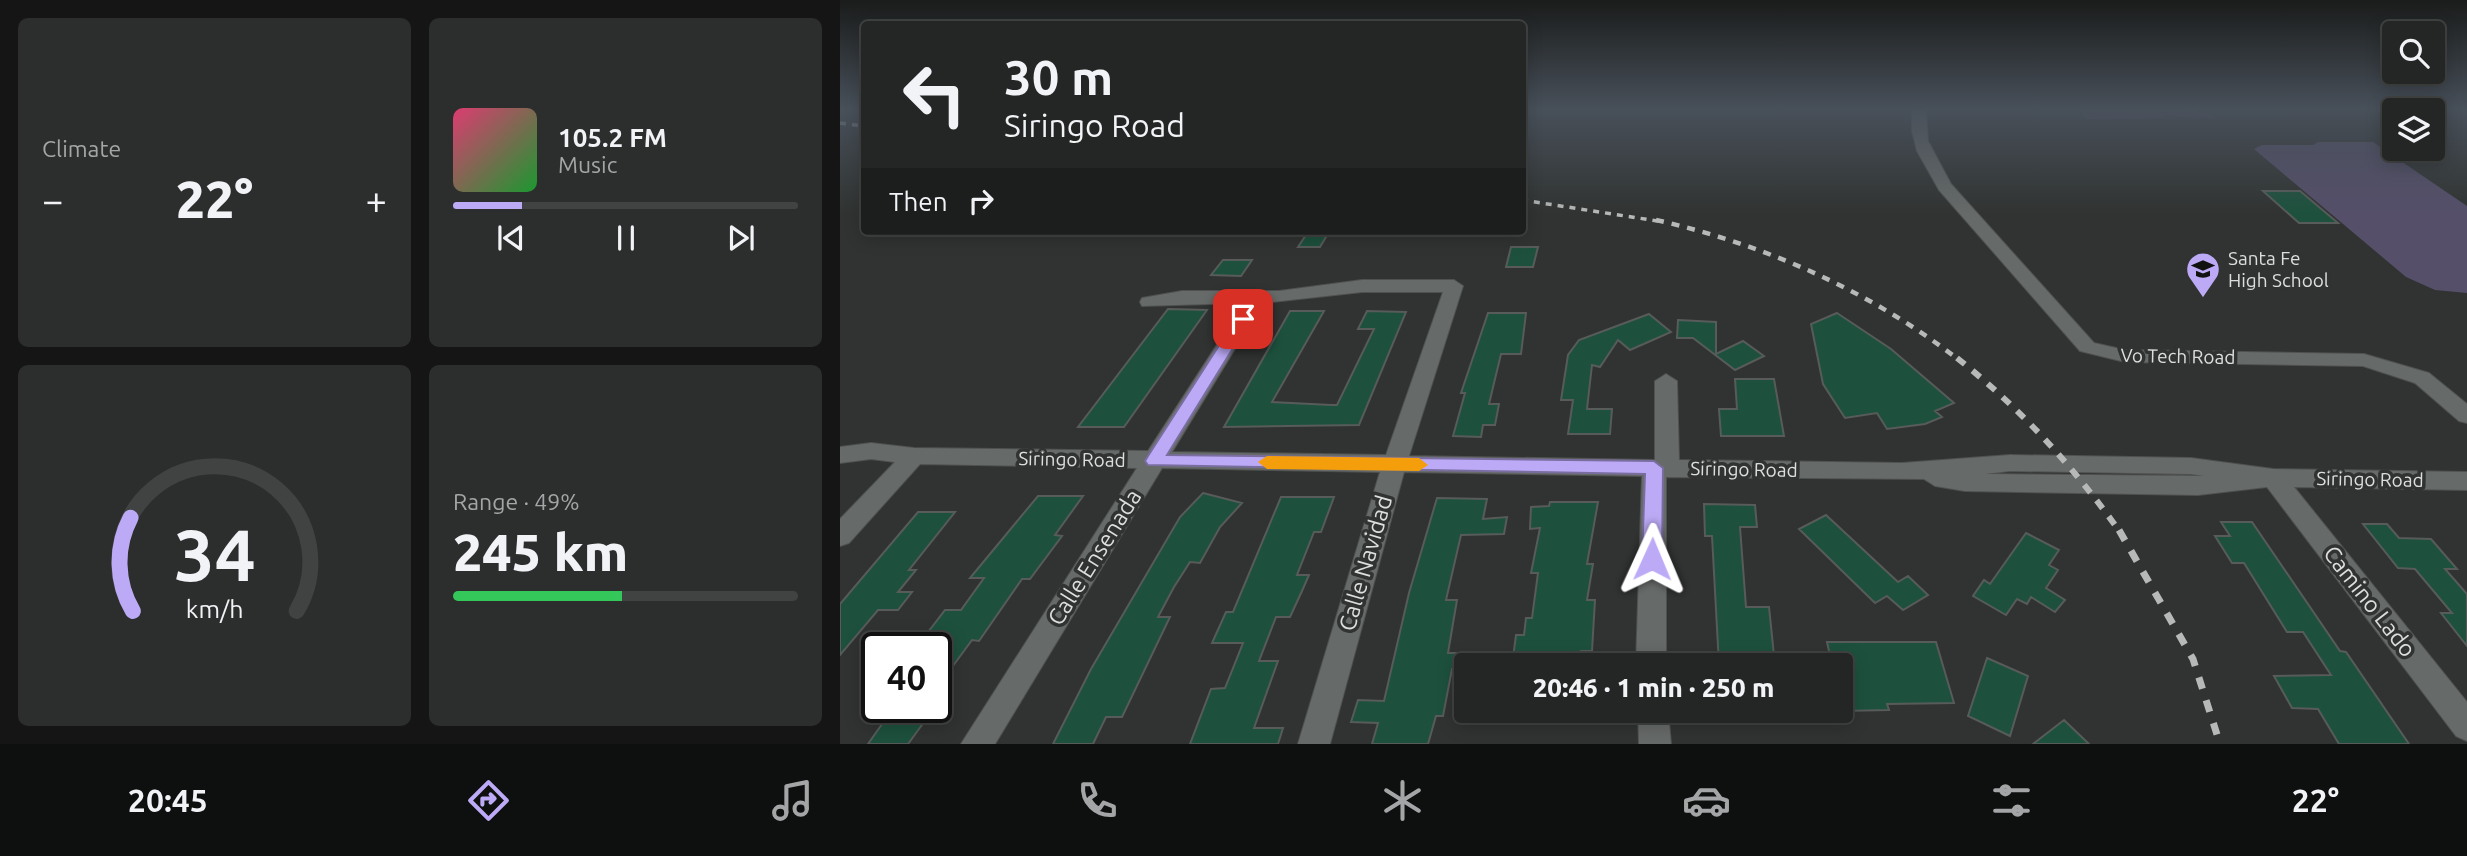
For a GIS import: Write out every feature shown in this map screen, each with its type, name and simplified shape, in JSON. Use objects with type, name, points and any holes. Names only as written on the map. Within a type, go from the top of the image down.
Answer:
[{"type":"street","name":"Vo Tech Road","points":[[1922,145],[1945,187],[2087,347],[2107,354],[2125,356],[2364,360],[2422,378],[2467,416]]},
{"type":"street","name":"Calle Navidad","points":[[1256,298],[1362,286],[1454,286],[1394,464],[1314,744]]},
{"type":"street","points":[[1149,302],[1182,297],[1256,298]]},
{"type":"street","name":"Calle Ensenada","points":[[977,744],[1256,298]]},
{"type":"street","points":[[1652,653],[1666,381]]},
{"type":"street","name":"Siringo Road","points":[[845,455],[876,462],[914,456],[1902,472],[1965,482],[2198,486],[2273,478],[2467,481]]},
{"type":"street","points":[[840,536],[914,456]]},
{"type":"street","name":"Camino Lado","points":[[2273,478],[2467,726]]},
{"type":"street","points":[[1654,723],[1655,744]]},
{"type":"shaded area","points":[[2262,145],[2377,145],[2382,148],[2382,161],[2401,161],[2467,206],[2467,293],[2435,290],[2406,277],[2254,149]]},
{"type":"building","points":[[2263,191],[2300,191],[2338,223],[2299,223]]},
{"type":"building","points":[[1306,235],[1327,235],[1320,247],[1298,247]]},
{"type":"building","points":[[1511,247],[1538,247],[1533,267],[1506,267]]},
{"type":"building","points":[[1223,260],[1252,260],[1241,276],[1211,275]]},
{"type":"building","points":[[1168,309],[1207,310],[1124,427],[1078,427]]},
{"type":"building","points":[[1290,311],[1324,311],[1272,402],[1331,405],[1337,405],[1374,329],[1358,329],[1367,311],[1406,312],[1359,425],[1224,427]]},
{"type":"building","points":[[1488,313],[1526,313],[1521,354],[1501,354],[1489,404],[1499,404],[1495,425],[1483,425],[1481,437],[1453,436],[1465,393],[1461,393]]},
{"type":"building","points":[[1837,313],[1891,349],[1954,403],[1935,411],[1942,417],[1925,424],[1887,429],[1877,413],[1845,418],[1823,384],[1811,324]]},
{"type":"building","points":[[1649,314],[1671,332],[1630,350],[1618,340],[1600,367],[1592,365],[1587,409],[1612,409],[1610,434],[1568,434],[1573,400],[1561,400],[1568,355],[1579,340]]},
{"type":"building","points":[[1678,320],[1716,322],[1716,354],[1743,341],[1764,356],[1735,370],[1693,338],[1677,338]]},
{"type":"building","points":[[1735,379],[1774,379],[1784,436],[1721,436],[1719,409],[1737,409]]},
{"type":"building","points":[[1203,493],[1242,503],[1220,527],[1200,563],[1190,562],[1174,587],[1158,617],[1170,617],[1122,717],[1106,717],[1093,744],[1053,744],[1091,669],[1180,517]]},
{"type":"building","points":[[1038,496],[1083,496],[1055,535],[1062,536],[1030,579],[1022,579],[979,641],[972,640],[952,667],[952,632],[928,632],[945,610],[961,610],[984,578],[970,578]]},
{"type":"building","points":[[1281,497],[1334,497],[1321,532],[1314,532],[1297,575],[1309,575],[1302,591],[1290,617],[1276,617],[1259,661],[1278,661],[1254,728],[1283,728],[1278,744],[1190,744],[1211,689],[1225,688],[1243,643],[1212,643],[1226,612],[1233,612]]},
{"type":"building","points":[[1437,498],[1487,499],[1483,519],[1507,517],[1504,534],[1461,535],[1446,600],[1457,600],[1448,653],[1454,653],[1454,669],[1443,716],[1436,716],[1428,744],[1372,744],[1378,723],[1351,722],[1358,700],[1384,701],[1409,593]]},
{"type":"building","points":[[1550,502],[1598,502],[1587,564],[1593,564],[1587,600],[1595,600],[1592,651],[1514,653],[1516,635],[1524,635],[1526,618],[1532,618],[1538,573],[1531,573],[1540,528],[1530,529],[1531,507],[1549,506]]},
{"type":"building","points":[[1704,504],[1755,505],[1757,527],[1740,527],[1746,607],[1769,607],[1774,653],[1718,653],[1712,536],[1705,536]]},
{"type":"building","points":[[918,512],[955,512],[909,570],[916,570],[898,592],[912,592],[898,610],[878,610],[840,655],[840,604]]},
{"type":"building","points":[[1826,515],[1898,582],[1908,576],[1928,595],[1903,610],[1887,596],[1875,603],[1799,529]]},
{"type":"building","points":[[2221,522],[2252,522],[2340,651],[2346,652],[2409,744],[2339,744],[2318,709],[2292,708],[2274,676],[2331,675],[2303,632],[2287,632],[2244,563],[2232,563],[2215,536],[2230,536]]},
{"type":"building","points":[[2363,524],[2387,524],[2399,538],[2431,539],[2457,569],[2445,569],[2467,594],[2467,646],[2441,613],[2452,613],[2415,569],[2398,568]]},
{"type":"building","points":[[2026,533],[2059,550],[2049,565],[2058,570],[2046,588],[2065,600],[2055,612],[2031,597],[2027,604],[2017,599],[2006,615],[1973,596],[1984,580],[1990,584]]},
{"type":"building","points":[[1827,642],[1936,642],[1954,703],[1887,704],[1889,710],[1853,711],[1853,653],[1829,653]]},
{"type":"building","points":[[1987,658],[2028,676],[2010,736],[1968,716]]},
{"type":"building","points":[[2064,720],[2089,744],[2033,744]]},
{"type":"building","points":[[883,723],[923,723],[908,744],[868,744]]},
{"type":"railway","points":[[1526,201],[1664,222]]},
{"type":"railway","points":[[1656,220],[1737,243],[1815,274],[1890,313],[1959,360]]},
{"type":"railway","points":[[1957,358],[2002,397],[2044,439],[2084,484],[2120,532]]},
{"type":"railway","points":[[2119,530],[2193,659],[2220,744]]},
{"type":"slow traffic","points":[[1267,462],[1419,465]]},
{"type":"place","name":"Santa Fe High School","points":[[2203,299]]},
{"type":"route","points":[[1243,319],[1154,461],[1654,468],[1652,559]]}]
